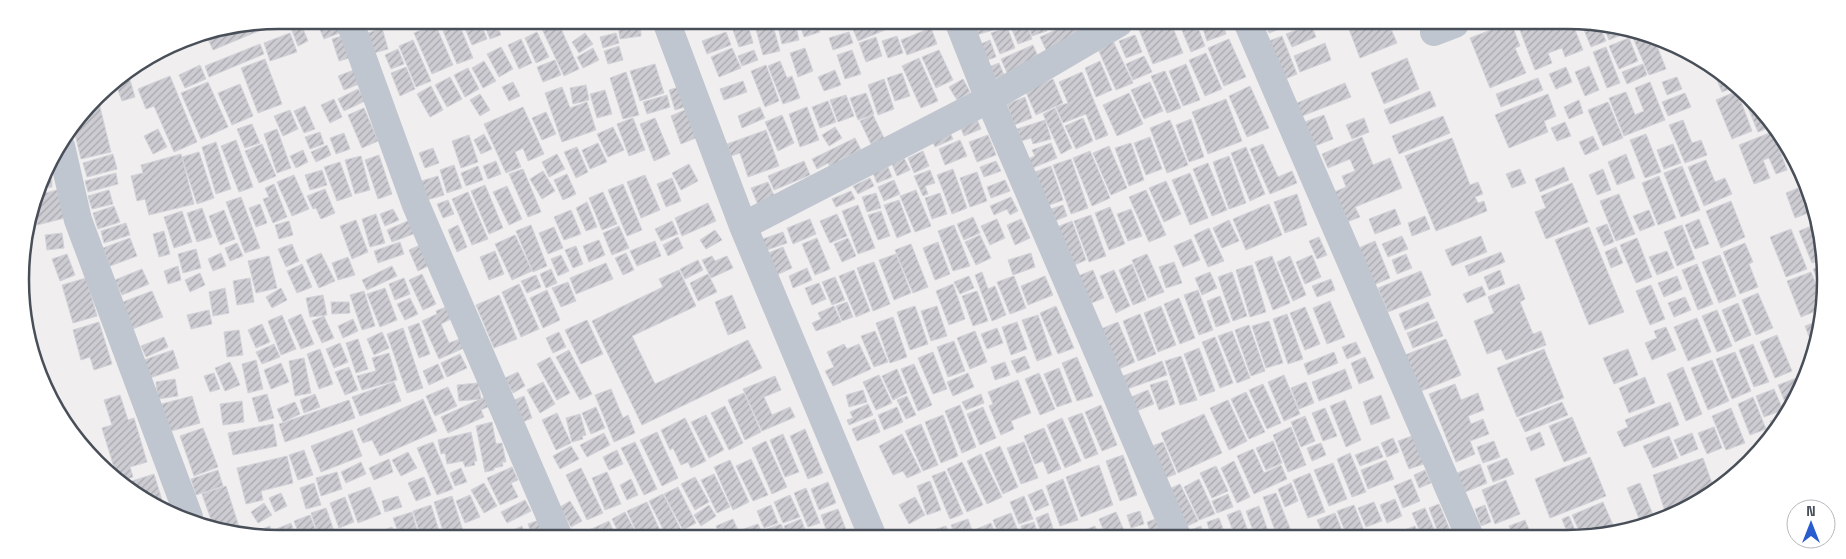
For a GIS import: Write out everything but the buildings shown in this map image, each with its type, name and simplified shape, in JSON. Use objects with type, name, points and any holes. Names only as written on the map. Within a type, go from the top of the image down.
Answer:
[{"type":"street","points":[[352,29],[416,206],[556,530]]},
{"type":"street","points":[[669,29],[743,226],[870,530]]},
{"type":"street","points":[[962,29],[989,99],[1174,530]]},
{"type":"street","points":[[743,226],[989,99],[1109,29]]},
{"type":"street","points":[[1250,29],[1467,530]]},
{"type":"street","points":[[63,153],[78,220],[187,512]]}]
